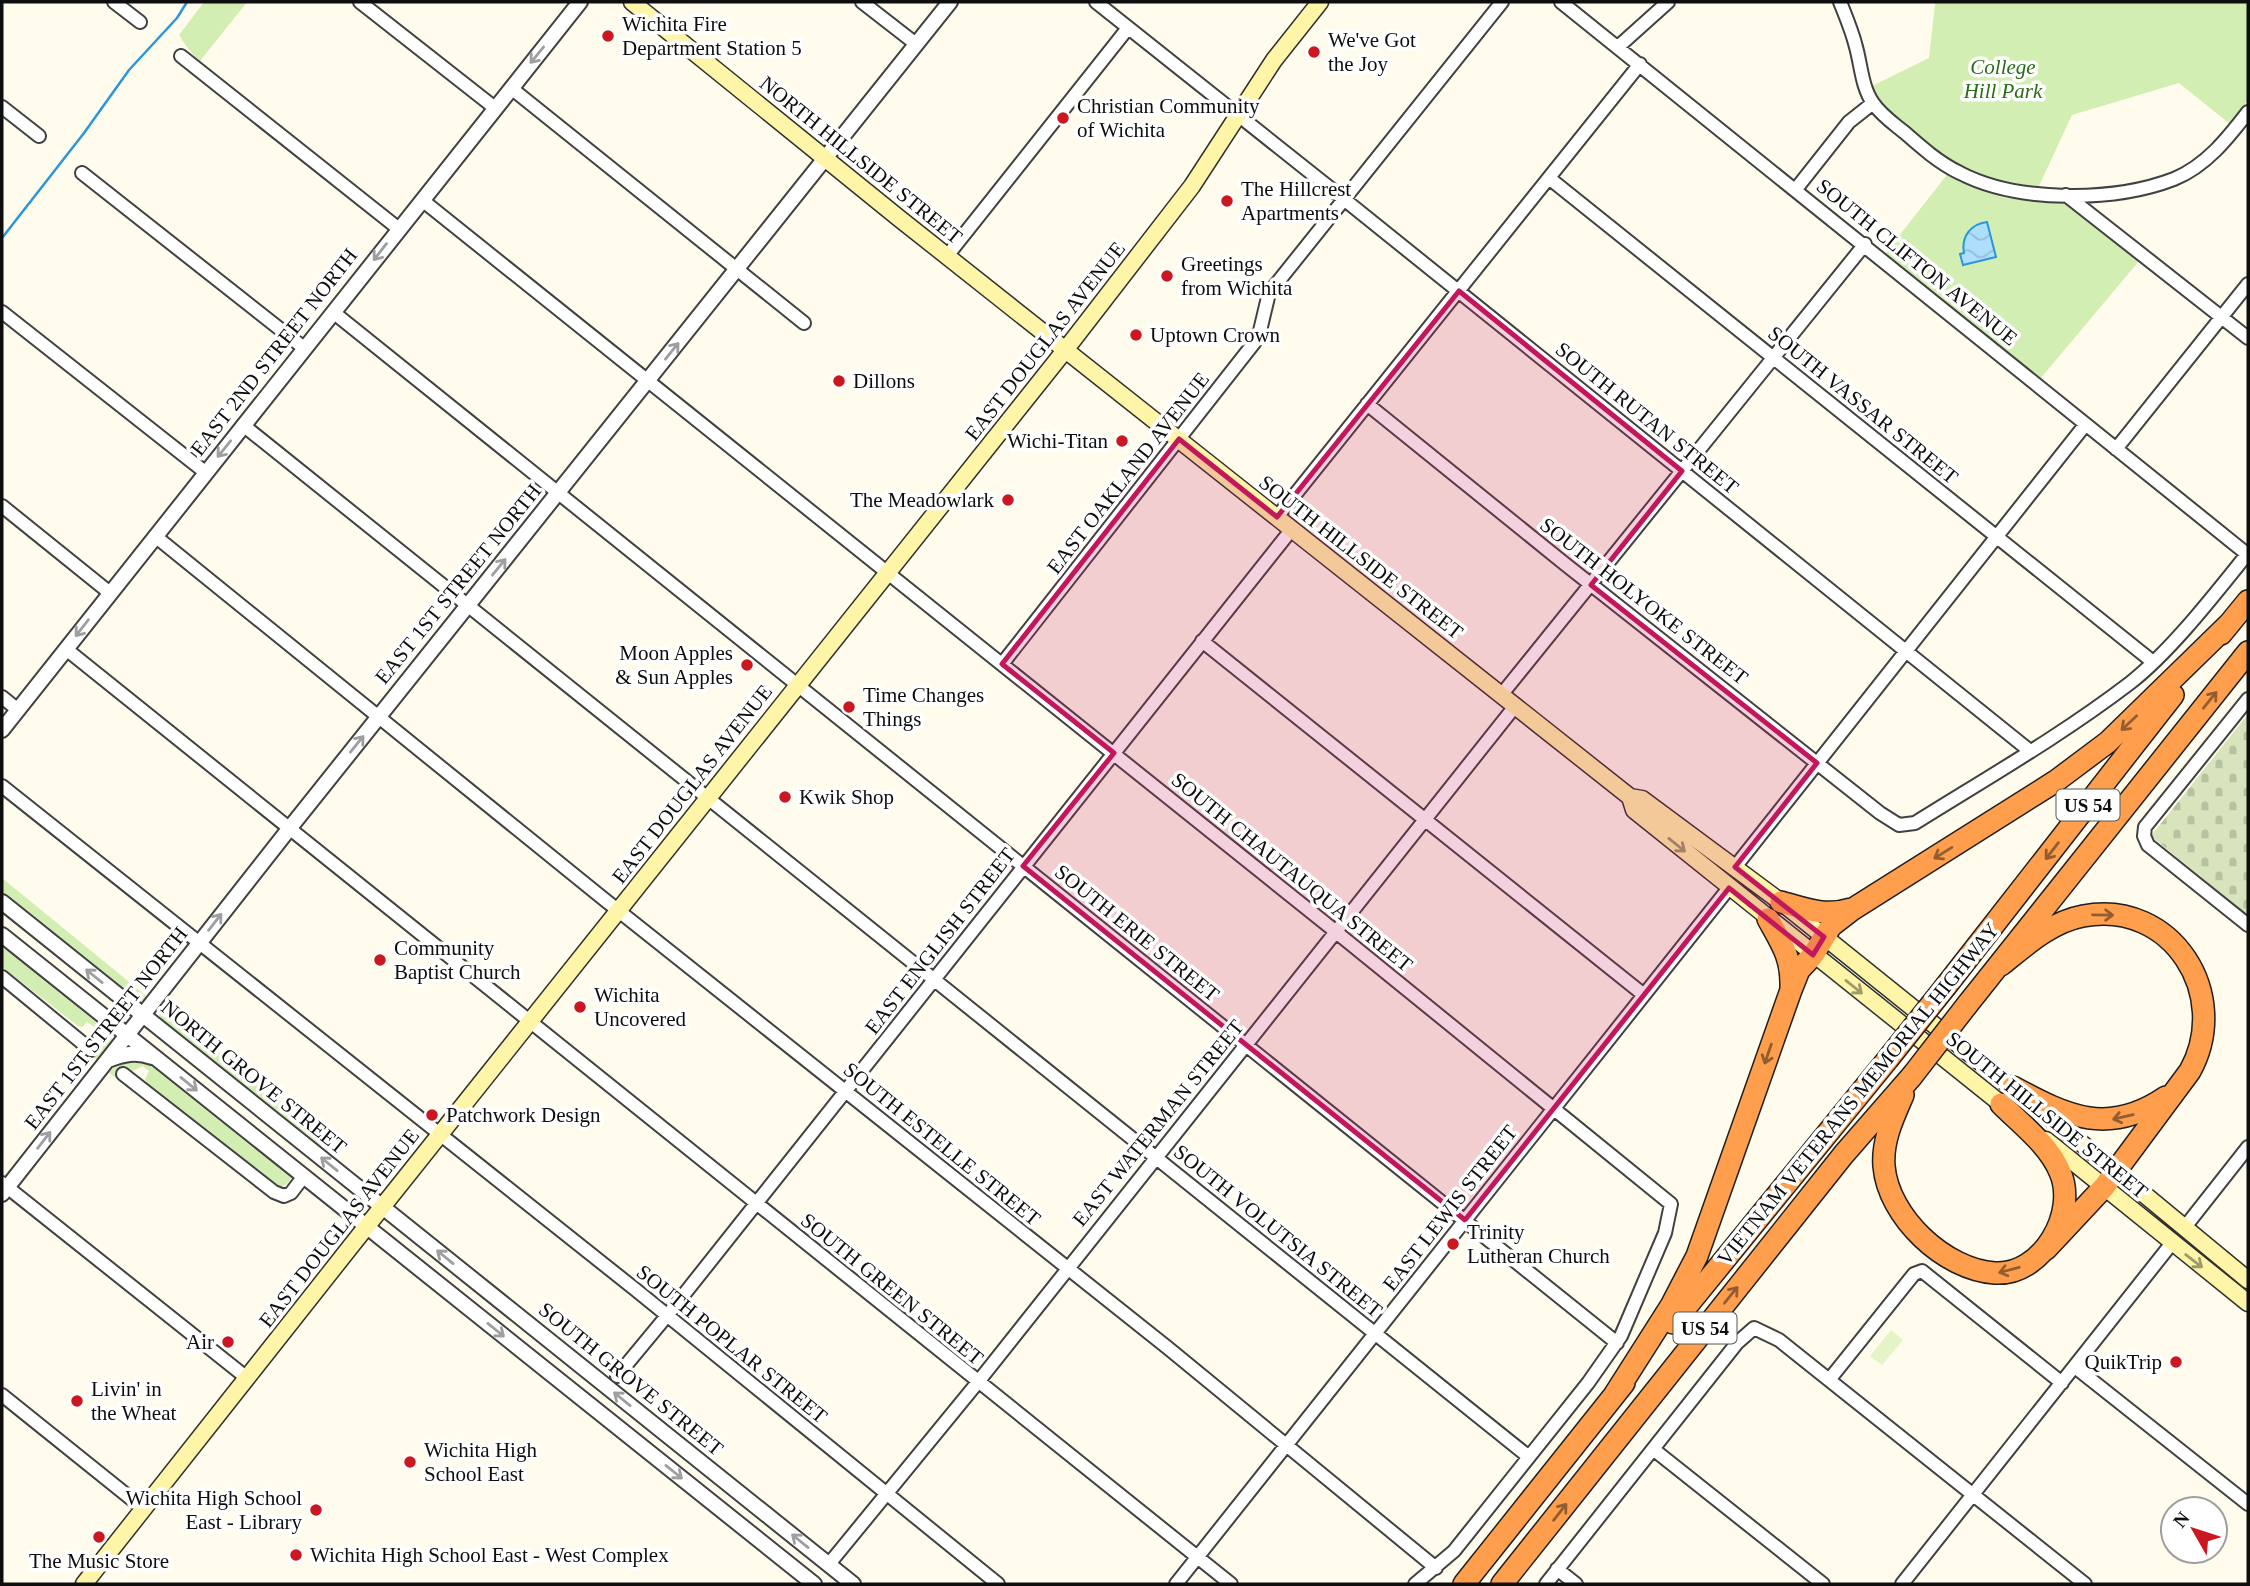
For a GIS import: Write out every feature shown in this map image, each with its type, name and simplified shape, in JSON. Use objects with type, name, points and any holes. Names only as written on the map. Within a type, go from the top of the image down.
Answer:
[{"type":"highway","name":"VIETNAM VETERANS MEMORIAL HIGHWAY","points":[[1464,1584],[1888,1059],[2248,601]]},
{"type":"highway","points":[[1615,1394],[1671,1306],[1697,1256],[1799,970],[1831,926],[1853,909],[2056,781],[2098,750],[2158,696],[2230,623]]},
{"type":"highway","name":"VIETNAM VETERANS MEMORIAL HIGHWAY","points":[[1502,1584],[1844,1154],[1912,1076],[2001,965],[2248,652]]},
{"type":"highway","points":[[1791,990],[1792,971],[1774,911],[1836,914],[1853,909]]},
{"type":"highway","points":[[1912,1076],[1888,1130],[1884,1166],[1892,1198],[1912,1227],[1953,1260],[1970,1269],[1998,1274],[2026,1266],[2046,1249],[2110,1179],[2181,1084],[2200,1052],[2205,1009],[2202,992],[2188,961],[2179,949],[2159,932],[2123,916],[2080,916],[2048,929],[2001,965]]},
{"type":"highway","points":[[2007,1096],[2082,1118],[2103,1121],[2147,1110],[2181,1084]]},
{"type":"highway","points":[[2007,1096],[2060,1172],[2065,1192],[2063,1213],[2046,1249]]},
{"type":"highway","points":[[1511,1584],[1537,1540]]},
{"type":"highway","points":[[1457,1584],[1490,1551]]},
{"type":"main road","name":"NORTH HILLSIDE STREET","points":[[632,2],[825,159],[1066,349]]},
{"type":"main road","name":"EAST DOUGLAS AVENUE","points":[[85,1584],[1066,349],[1192,186],[1274,60],[1320,2]]},
{"type":"main road","name":"SOUTH HILLSIDE STREET","points":[[1066,349],[1630,797],[1642,799],[1735,867],[1774,911],[2110,1179],[2185,1227],[2248,1280]]},
{"type":"main road","name":"SOUTH HILLSIDE STREET","points":[[1630,797],[1634,810],[1729,888],[1774,911]]},
{"type":"main road","name":"SOUTH HILLSIDE STREET","points":[[2110,1179],[2172,1243],[2248,1303]]},
{"type":"street","points":[[114,2],[140,22]]},
{"type":"street","points":[[360,2],[495,108]]},
{"type":"street","name":"EAST 2ND STREET NORTH","points":[[2,730],[580,2]]},
{"type":"street","points":[[862,2],[916,44]]},
{"type":"street","name":"EAST 1ST STREET NORTH","points":[[3,1188],[950,2]]},
{"type":"street","name":"SOUTH RUTAN STREET","points":[[1096,2],[2030,751]]},
{"type":"street","name":"EAST OAKLAND AVENUE","points":[[1002,664],[1254,343],[1259,335],[1269,293],[1502,2]]},
{"type":"street","name":"SOUTH CLIFTON AVENUE","points":[[1562,2],[2248,554]]},
{"type":"street","points":[[1619,46],[1668,2]]},
{"type":"street","points":[[1840,2],[1849,22],[1873,103],[1918,145],[1960,173],[1993,185],[2030,193],[2066,195],[2102,195],[2132,190],[2175,178],[2194,168],[2214,152],[2247,116]]},
{"type":"street","points":[[947,256],[1128,28]]},
{"type":"street","points":[[181,56],[399,229]]},
{"type":"street","points":[[1277,517],[1640,64]]},
{"type":"street","points":[[511,88],[804,323]]},
{"type":"street","points":[[1796,189],[1849,122],[1873,103]]},
{"type":"street","points":[[2,107],[39,136]]},
{"type":"street","points":[[82,173],[304,348]]},
{"type":"street","name":"SOUTH VASSAR STREET","points":[[1549,178],[2153,662]]},
{"type":"street","points":[[2066,195],[2248,338]]},
{"type":"street","name":"SOUTH CHAUTAUQUA STREET","points":[[422,200],[1114,753],[1671,1204],[1665,1233],[1617,1343]]},
{"type":"street","points":[[1502,694],[1865,244]]},
{"type":"street","points":[[2116,449],[2248,284]]},
{"type":"street","points":[[2,312],[205,472]]},
{"type":"street","name":"SOUTH ERIE STREET","points":[[333,312],[1617,1343]]},
{"type":"street","name":"SOUTH HOLYOKE STREET","points":[[1367,404],[1880,813],[1899,825],[1915,823],[2030,751]]},
{"type":"street","name":"SOUTH VOLUTSIA STREET","points":[[243,425],[1529,1457]]},
{"type":"street","points":[[1735,867],[2085,425]]},
{"type":"street","points":[[2,506],[110,593]]},
{"type":"street","name":"EAST ENGLISH STREET","points":[[617,1376],[1292,529]]},
{"type":"street","name":"SOUTH ESTELLE STREET","points":[[155,536],[618,911],[1067,1268],[1436,1568]]},
{"type":"street","points":[[2030,751],[2131,682],[2153,662],[2248,554]]},
{"type":"street","points":[[1202,641],[1644,995]]},
{"type":"street","name":"SOUTH GREEN STREET","points":[[66,649],[755,1205],[1231,1584]]},
{"type":"street","points":[[2,697],[18,710]]},
{"type":"street","points":[[2248,699],[2145,827],[2144,836],[2148,845],[2248,925]]},
{"type":"street","name":"EAST WATERMAN STREET","points":[[828,1564],[978,1382],[1516,705]]},
{"type":"street","name":"SOUTH POPLAR STREET","points":[[2,786],[667,1316],[998,1584]]},
{"type":"street","name":"EAST LEWIS STREET","points":[[1175,1584],[1729,888]]},
{"type":"street","name":"NORTH GROVE STREET","points":[[2,902],[382,1207]]},
{"type":"street","points":[[3,938],[814,1584]]},
{"type":"street","points":[[2,976],[91,1049]]},
{"type":"street","points":[[106,1061],[122,1054],[137,1053],[159,1060]]},
{"type":"street","points":[[123,1074],[264,1185],[284,1196],[291,1193],[304,1176]]},
{"type":"street","points":[[2185,1227],[2248,1147]]},
{"type":"street","points":[[3,1188],[247,1378]]},
{"type":"street","name":"SOUTH GROVE STREET","points":[[382,1207],[853,1584]]},
{"type":"street","points":[[1902,1584],[2172,1243]]},
{"type":"street","points":[[1829,1380],[1914,1274],[1922,1271],[2062,1383]]},
{"type":"street","points":[[1546,1584],[1737,1343],[1754,1328],[1779,1340],[2085,1584]]},
{"type":"street","points":[[1415,1584],[1454,1551],[1617,1343]]},
{"type":"street","points":[[2075,1367],[2248,1504]]},
{"type":"street","points":[[2,1395],[144,1509]]},
{"type":"street","points":[[1653,1448],[1823,1584]]},
{"type":"street","points":[[1558,1569],[1577,1584]]},
{"type":"highlighted area","points":[[1459,291],[1682,471],[1591,585],[1817,763],[1735,867],[1824,937],[1813,955],[1729,888],[1465,1220],[1023,866],[1114,753],[1002,664],[1179,439],[1277,517]]},
{"type":"green space","points":[[204,2],[247,2],[200,61],[179,35]]},
{"type":"green space","name":"College Hill Park","points":[[1933,2],[2248,2],[2248,100],[2230,124],[2179,83],[2072,115],[2038,188],[2065,202],[2139,261],[2040,379],[1884,255],[1946,176],[1948,163],[1896,119],[1872,86],[1929,58],[1935,4]]},
{"type":"green space","points":[[2248,714],[2248,915],[2151,836]]},
{"type":"green space","points":[[2,878],[150,999],[145,1003],[136,1001],[2,894]]},
{"type":"green space","points":[[7,949],[114,1031],[110,1037],[114,1040],[98,1061],[86,1051],[94,1041],[90,1037],[94,1027],[87,1022],[82,1027],[78,1026],[2,967],[2,950]]},
{"type":"green space","points":[[161,1006],[327,1138],[321,1146],[162,1021],[158,1012]]},
{"type":"green space","points":[[136,1057],[159,1068],[285,1170],[291,1178],[289,1182],[282,1186],[270,1182],[147,1083],[145,1079],[149,1071],[143,1066],[133,1071],[126,1068],[117,1079],[109,1073],[119,1060]]},
{"type":"green space","points":[[1891,1330],[1903,1340],[1882,1365],[1870,1356]]},
{"type":"water","points":[[1987,222],[1996,257],[1963,265],[1960,254],[1964,253],[1964,241],[1968,232],[1976,225]]},
{"type":"waterway","points":[[2,238],[129,70],[177,18],[187,2]]},
{"type":"place","name":"Wichita Fire Department Station 5","points":[[608,36]]},
{"type":"place","name":"We've Got the Joy","points":[[1314,52]]},
{"type":"place","name":"Christian Community of Wichita","points":[[1063,118]]},
{"type":"place","name":"The Hillcrest Apartments","points":[[1227,201]]},
{"type":"place","name":"Greetings from Wichita","points":[[1167,276]]},
{"type":"place","name":"Uptown Crown","points":[[1136,335]]},
{"type":"place","name":"Dillons","points":[[839,381]]},
{"type":"place","name":"Wichi-Titan","points":[[1122,441]]},
{"type":"place","name":"The Meadowlark","points":[[1008,500]]},
{"type":"place","name":"Moon Apples & Sun Apples","points":[[747,665]]},
{"type":"place","name":"Time Changes Things","points":[[849,707]]},
{"type":"place","name":"Kwik Shop","points":[[785,797]]},
{"type":"place","name":"Community Baptist Church","points":[[380,960]]},
{"type":"place","name":"Wichita Uncovered","points":[[580,1007]]},
{"type":"place","name":"Patchwork Design","points":[[432,1115]]},
{"type":"place","name":"Trinity Lutheran Church","points":[[1453,1244]]},
{"type":"place","name":"Air","points":[[228,1342]]},
{"type":"place","name":"QuikTrip","points":[[2176,1362]]},
{"type":"place","name":"Livin' in the Wheat","points":[[77,1401]]},
{"type":"place","name":"Wichita High School East","points":[[410,1462]]},
{"type":"place","name":"Wichita High School East - Library","points":[[316,1510]]},
{"type":"place","name":"The Music Store","points":[[99,1537]]},
{"type":"place","name":"Wichita High School East - West Complex","points":[[296,1555]]}]
